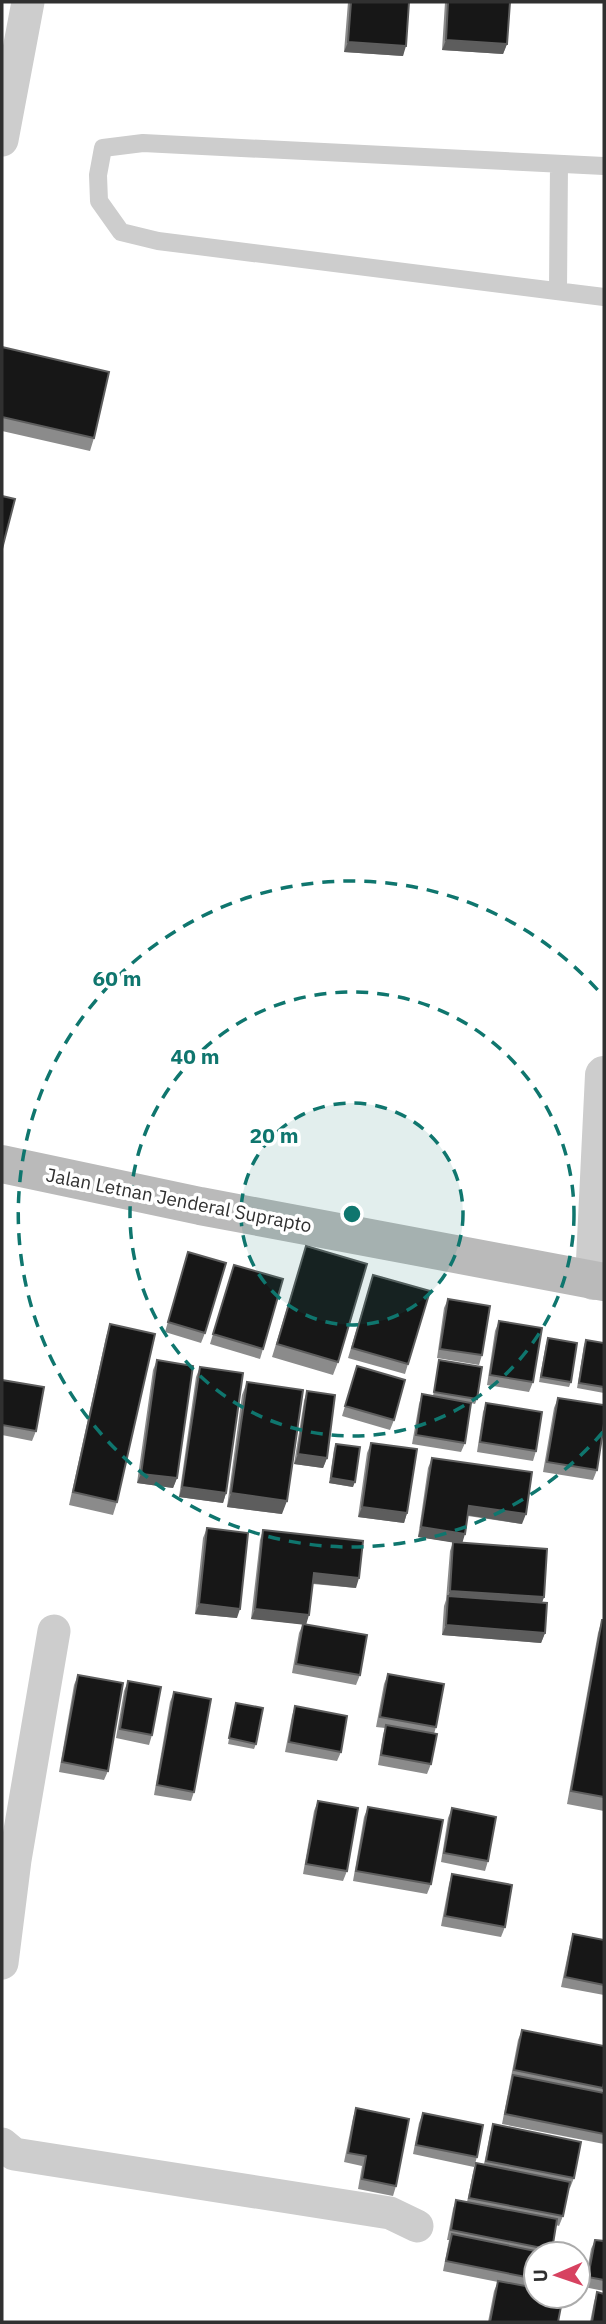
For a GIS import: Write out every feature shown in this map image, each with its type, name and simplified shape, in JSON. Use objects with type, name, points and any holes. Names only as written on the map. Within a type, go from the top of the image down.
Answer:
[{"type":"main road","name":"Jalan Letnan Jenderal Suprapto","points":[[2,1164],[200,1206],[599,1281]]},
{"type":"street","points":[[2,140],[18,17]]},
{"type":"street","points":[[599,1281],[604,1075]]},
{"type":"street","points":[[2,1963],[8,1860],[54,1632]]},
{"type":"street","points":[[2,2144],[14,2154],[390,2213],[416,2226]]},
{"type":"lane","points":[[604,166],[143,142],[103,148],[98,175],[99,201],[121,232],[158,241],[604,297]]},
{"type":"lane","points":[[558,291],[559,163]]},
{"type":"building","points":[[351,2],[409,2],[406,46],[348,42]]},
{"type":"building","points":[[448,2],[510,2],[507,44],[446,40]]},
{"type":"building","points":[[2,347],[109,372],[94,438],[2,417]]},
{"type":"building","points":[[2,496],[15,499],[2,549]]},
{"type":"building","points":[[306,1246],[367,1264],[338,1362],[277,1344]]},
{"type":"building","points":[[188,1252],[226,1263],[205,1333],[168,1322]]},
{"type":"building","points":[[234,1265],[283,1279],[263,1349],[213,1334]]},
{"type":"building","points":[[373,1275],[430,1291],[408,1364],[352,1348]]},
{"type":"building","points":[[448,1299],[490,1306],[482,1355],[440,1349]]},
{"type":"building","points":[[499,1321],[542,1328],[533,1382],[490,1375]]},
{"type":"building","points":[[110,1324],[155,1334],[117,1502],[73,1492]]},
{"type":"building","points":[[548,1338],[577,1343],[571,1382],[541,1377]]},
{"type":"building","points":[[586,1340],[604,1343],[604,1387],[579,1383]]},
{"type":"building","points":[[157,1360],[193,1366],[177,1478],[141,1474]]},
{"type":"building","points":[[439,1360],[482,1367],[477,1399],[434,1392]]},
{"type":"building","points":[[357,1366],[405,1380],[394,1420],[345,1406]]},
{"type":"building","points":[[200,1367],[243,1373],[226,1493],[182,1487]]},
{"type":"building","points":[[2,1380],[44,1387],[36,1431],[2,1425]]},
{"type":"building","points":[[247,1382],[303,1390],[287,1501],[231,1493]]},
{"type":"building","points":[[307,1391],[335,1395],[327,1458],[298,1454]]},
{"type":"building","points":[[422,1394],[471,1403],[465,1443],[416,1435]]},
{"type":"building","points":[[558,1398],[604,1405],[597,1470],[547,1462]]},
{"type":"building","points":[[486,1403],[542,1412],[536,1451],[480,1442]]},
{"type":"building","points":[[371,1443],[417,1449],[407,1513],[362,1507]]},
{"type":"building","points":[[336,1444],[360,1447],[355,1482],[331,1478]]},
{"type":"building","points":[[432,1458],[532,1472],[526,1514],[469,1506],[465,1534],[421,1527]]},
{"type":"building","points":[[207,1528],[248,1533],[240,1609],[199,1604]]},
{"type":"building","points":[[263,1530],[363,1541],[359,1578],[314,1573],[309,1615],[255,1609]]},
{"type":"building","points":[[453,1542],[547,1549],[544,1597],[450,1591]]},
{"type":"building","points":[[448,1596],[547,1603],[545,1633],[446,1625]]},
{"type":"building","points":[[604,1620],[604,1797],[571,1791]]},
{"type":"building","points":[[303,1624],[367,1635],[360,1675],[296,1664]]},
{"type":"building","points":[[388,1674],[444,1684],[436,1727],[380,1717]]},
{"type":"building","points":[[78,1675],[123,1683],[108,1771],[62,1762]]},
{"type":"building","points":[[128,1681],[161,1687],[152,1735],[120,1729]]},
{"type":"building","points":[[174,1692],[211,1699],[194,1792],[157,1785]]},
{"type":"building","points":[[236,1703],[263,1708],[256,1744],[229,1738]]},
{"type":"building","points":[[295,1706],[347,1716],[341,1752],[289,1742]]},
{"type":"building","points":[[386,1725],[437,1734],[431,1764],[381,1755]]},
{"type":"building","points":[[318,1801],[358,1808],[347,1871],[306,1864]]},
{"type":"building","points":[[368,1807],[443,1820],[431,1884],[356,1871]]},
{"type":"building","points":[[452,1808],[496,1817],[488,1861],[444,1853]]},
{"type":"building","points":[[452,1874],[512,1885],[505,1927],[445,1916]]},
{"type":"building","points":[[573,1934],[604,1940],[604,1985],[565,1977]]},
{"type":"building","points":[[522,2030],[604,2046],[603,2088],[514,2070]]},
{"type":"building","points":[[513,2075],[604,2093],[604,2134],[505,2114]]},
{"type":"building","points":[[356,2108],[409,2119],[396,2186],[362,2179],[366,2156],[348,2153]]},
{"type":"building","points":[[423,2113],[483,2125],[477,2157],[416,2145]]},
{"type":"building","points":[[493,2124],[581,2142],[574,2178],[486,2161]]},
{"type":"building","points":[[476,2163],[570,2182],[563,2216],[469,2198]]},
{"type":"building","points":[[456,2200],[557,2219],[554,2240],[522,2240],[522,2244],[451,2230]]},
{"type":"building","points":[[452,2234],[522,2248],[522,2276],[446,2261]]},
{"type":"building","points":[[595,2240],[604,2241],[604,2280],[592,2278]]},
{"type":"building","points":[[498,2281],[522,2285],[522,2310],[560,2310],[558,2322],[490,2322]]},
{"type":"building","points":[[597,2292],[604,2294],[604,2322],[592,2322]]}]
